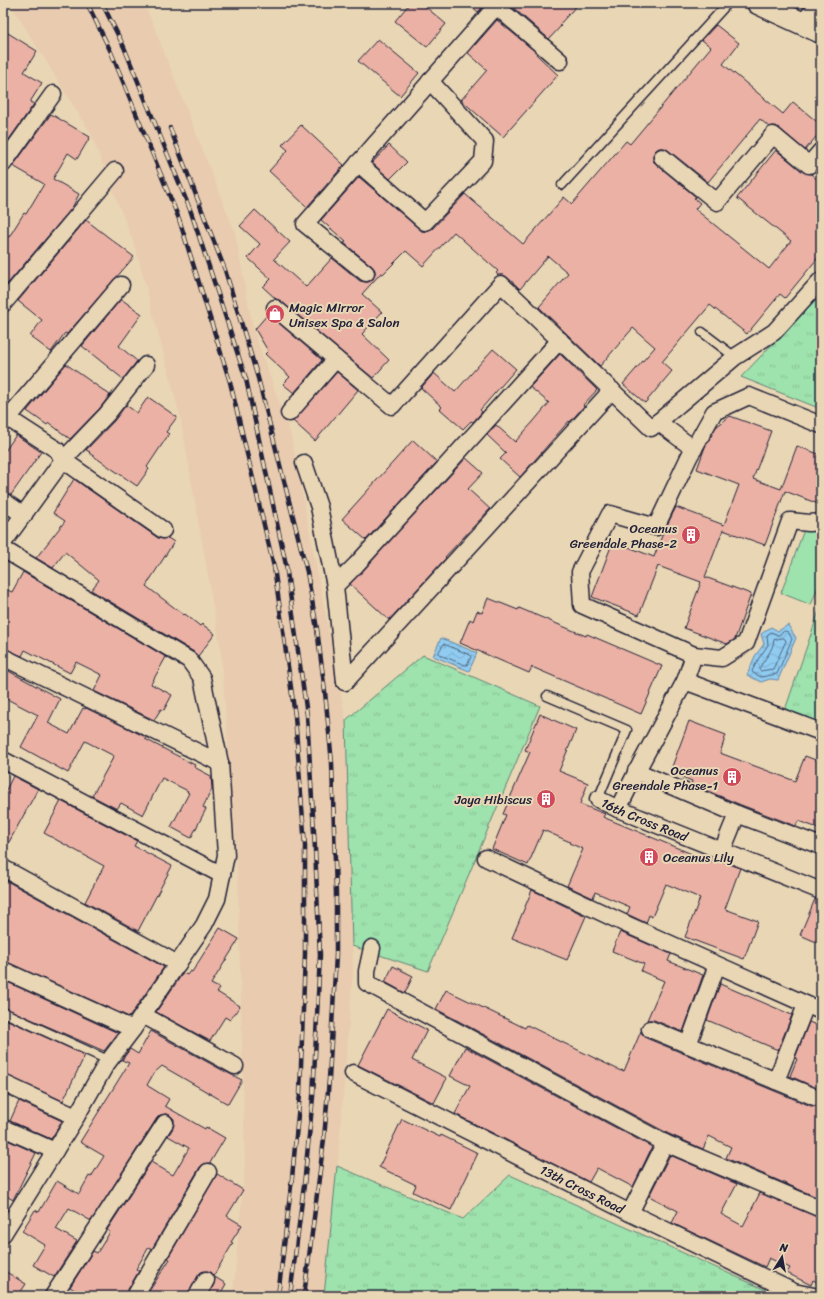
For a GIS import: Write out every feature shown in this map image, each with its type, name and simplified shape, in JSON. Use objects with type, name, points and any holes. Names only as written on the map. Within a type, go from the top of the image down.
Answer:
[{"type":"street","points":[[758,3],[821,32]]},
{"type":"street","points":[[802,23],[820,3]]},
{"type":"street","points":[[366,273],[306,224],[497,4],[560,61]]},
{"type":"street","points":[[358,163],[425,222],[483,161],[485,141],[430,81]]},
{"type":"street","points":[[3,164],[53,94]]},
{"type":"street","points":[[662,156],[716,202],[773,135],[809,165],[821,151]]},
{"type":"street","points":[[3,304],[115,171]]},
{"type":"street","points":[[275,308],[392,406],[502,284],[651,428],[735,358],[774,332],[821,280]]},
{"type":"street","points":[[121,285],[6,416],[57,450],[63,460],[163,530]]},
{"type":"street","points":[[335,586],[356,565],[560,340]]},
{"type":"street","points":[[289,413],[336,359]]},
{"type":"street","points":[[3,543],[63,460],[107,414],[146,365]]},
{"type":"street","points":[[304,463],[319,507],[335,586],[345,682],[612,390]]},
{"type":"street","points":[[821,425],[749,396],[714,412],[656,527],[610,514],[580,572],[582,605],[694,655],[722,658],[746,643],[790,521],[809,523],[821,522]]},
{"type":"street","points":[[658,422],[694,449]]},
{"type":"street","points":[[3,500],[24,515]]},
{"type":"street","points":[[3,549],[189,660],[202,678],[220,763],[226,855],[217,899],[204,926],[143,1015],[105,1066],[55,1151],[9,1212],[3,1234]]},
{"type":"street","points":[[618,809],[636,771],[685,681],[694,655]]},
{"type":"street","points":[[3,657],[220,763]]},
{"type":"street","points":[[685,681],[821,732]]},
{"type":"street","points":[[3,760],[222,875]]},
{"type":"street","points":[[636,771],[737,814],[821,846]]},
{"type":"street","name":"16th Cross Road","points":[[598,799],[618,809],[821,891]]},
{"type":"street","points":[[722,851],[737,814]]},
{"type":"street","points":[[486,858],[628,925],[821,1011]]},
{"type":"street","points":[[3,868],[178,964]]},
{"type":"street","points":[[372,948],[367,971],[367,984],[665,1143],[821,1209]]},
{"type":"street","points":[[688,1045],[717,965]]},
{"type":"street","points":[[3,970],[133,1029]]},
{"type":"street","points":[[776,1081],[806,1005]]},
{"type":"street","points":[[143,1015],[235,1066]]},
{"type":"street","points":[[650,1029],[815,1097]]},
{"type":"street","name":"13th Cross Road","points":[[353,1073],[630,1213],[794,1292],[814,1296]]},
{"type":"street","points":[[3,1083],[76,1117]]},
{"type":"street","points":[[52,1296],[165,1123]]},
{"type":"street","points":[[3,1128],[55,1151]]},
{"type":"street","points":[[630,1213],[665,1143]]},
{"type":"street","points":[[135,1296],[208,1172]]},
{"type":"street","points":[[197,1296],[206,1280]]},
{"type":"lane","points":[[562,185],[728,3]]},
{"type":"lane","points":[[702,332],[735,358]]},
{"type":"lane","name":"16th Cross Road","points":[[547,696],[627,730],[598,799]]},
{"type":"lane","points":[[3,1012],[110,1061]]},
{"type":"shaded area","points":[[10,3],[143,3],[151,19],[235,233],[253,329],[291,436],[346,720],[353,971],[336,1184],[324,1296],[233,1296],[245,1165],[238,883],[221,651],[181,420],[136,249],[91,134]]},
{"type":"green space","points":[[821,293],[821,409],[741,377]]},
{"type":"green space","points":[[805,527],[821,533],[821,579],[811,605],[781,593]]},
{"type":"green space","points":[[821,605],[821,724],[785,710]]},
{"type":"green space","points":[[423,655],[540,706],[428,971],[352,946],[346,720]]},
{"type":"green space","points":[[337,1166],[463,1219],[510,1175],[779,1296],[324,1296]]},
{"type":"water","points":[[788,625],[796,638],[778,680],[770,679],[761,682],[747,675],[755,656],[764,644],[761,634],[771,627],[778,631]]},
{"type":"water","points":[[441,638],[477,653],[469,671],[433,656]]},
{"type":"building","points":[[410,3],[421,3],[446,24],[427,47],[395,21]]},
{"type":"building","points":[[468,3],[486,3],[478,12]]},
{"type":"building","points":[[508,3],[579,3],[559,25],[561,26],[549,39]]},
{"type":"building","points":[[497,20],[537,53],[536,54],[558,75],[503,137],[461,100],[487,70],[468,53]]},
{"type":"building","points":[[716,25],[739,43],[723,64],[783,114],[793,102],[821,125],[821,131],[805,150],[779,128],[774,126],[769,127],[760,119],[708,182],[664,148],[659,148],[655,151],[653,161],[696,197],[694,198],[700,203],[695,209],[769,269],[791,241],[737,198],[776,150],[803,172],[811,174],[821,183],[821,254],[785,298],[780,294],[747,334],[710,305],[662,362],[672,371],[645,403],[623,384],[655,347],[633,328],[600,366],[539,307],[568,273],[548,256],[520,289],[507,277],[498,275],[496,273],[498,271],[454,232],[423,266],[406,251],[383,274],[381,273],[362,294],[382,312],[362,334],[389,360],[373,378],[263,287],[271,279],[248,258],[260,244],[240,226],[255,210],[290,242],[274,259],[306,287],[332,258],[360,281],[369,282],[373,279],[375,270],[372,266],[344,243],[346,242],[321,220],[359,177],[423,232],[432,229],[465,194],[523,244],[564,197],[572,204],[626,141],[630,144],[711,47],[702,40]]},
{"type":"building","points":[[3,30],[37,51],[24,72],[42,83],[30,102],[34,104],[3,148]]},
{"type":"building","points":[[378,39],[419,73],[400,96],[358,61]]},
{"type":"building","points":[[51,114],[90,137],[77,159],[68,153],[53,179],[79,194],[72,208],[3,289],[3,234],[9,237],[24,213],[26,214],[44,184],[13,166]]},
{"type":"building","points":[[301,125],[344,165],[307,207],[269,171],[288,150],[282,145]]},
{"type":"building","points":[[389,145],[407,162],[390,179],[372,163]]},
{"type":"building","points":[[86,220],[134,257],[67,334],[65,333],[51,352],[30,336],[42,320],[18,301]]},
{"type":"building","points":[[121,299],[142,314],[119,346],[137,361],[123,379],[82,346]]},
{"type":"building","points":[[268,314],[322,360],[294,393],[283,384],[290,377],[265,354],[268,351],[255,329]]},
{"type":"building","points":[[493,349],[516,369],[480,410],[482,412],[473,422],[471,421],[463,429],[440,409],[442,407],[421,388],[434,373],[455,392]]},
{"type":"building","points":[[560,354],[597,390],[520,477],[500,459],[506,453],[487,435],[496,425],[515,442],[549,403],[530,387]]},
{"type":"building","points":[[66,364],[110,395],[100,408],[70,439],[49,423],[47,425],[27,411]]},
{"type":"building","points":[[337,372],[358,390],[315,441],[293,421]]},
{"type":"building","points":[[148,397],[177,417],[166,432],[169,434],[147,467],[149,469],[137,486],[86,450],[114,421],[126,405],[137,413]]},
{"type":"building","name":"Oceanus Greendale Phase-2","points":[[730,416],[771,431],[753,479],[781,489],[797,446],[821,455],[821,505],[785,491],[765,545],[723,530],[705,577],[751,594],[735,639],[727,644],[684,628],[701,582],[658,566],[639,615],[592,597],[613,541],[654,557],[663,533],[676,507],[724,525],[739,485],[697,469],[705,447],[716,427]]},
{"type":"building","points":[[16,435],[41,452],[11,495],[3,492],[3,454]]},
{"type":"building","points":[[413,440],[437,462],[366,540],[342,519]]},
{"type":"building","points":[[466,458],[483,473],[468,489],[490,509],[389,620],[350,584]]},
{"type":"building","points":[[74,479],[158,538],[168,538],[174,542],[146,586],[184,615],[185,614],[200,626],[202,624],[215,634],[198,656],[194,652],[91,590],[99,580],[65,552],[53,568],[36,558],[65,521],[53,513]]},
{"type":"building","points":[[23,572],[166,657],[151,684],[172,695],[164,710],[161,709],[154,720],[94,691],[102,675],[76,662],[70,673],[25,650],[22,656],[3,648],[3,588],[12,592]]},
{"type":"building","points":[[488,598],[518,610],[519,608],[586,636],[587,634],[662,666],[641,714],[532,667],[529,673],[460,643],[470,619],[473,621],[477,611],[482,613]]},
{"type":"building","points":[[3,668],[60,699],[48,723],[69,734],[83,708],[86,708],[146,737],[145,739],[195,765],[194,767],[211,776],[212,789],[203,807],[206,809],[191,838],[171,827],[189,793],[187,792],[188,791],[162,778],[143,815],[121,803],[117,809],[92,796],[114,756],[85,741],[68,773],[21,747],[38,715],[3,697]]},
{"type":"building","points":[[540,714],[576,730],[559,771],[588,783],[580,804],[605,814],[603,817],[711,862],[713,857],[740,868],[725,909],[758,921],[744,959],[685,937],[700,898],[666,884],[652,917],[649,915],[646,923],[627,914],[630,907],[595,892],[593,898],[567,886],[583,849],[569,843],[570,842],[543,830],[528,865],[492,849],[506,815],[503,814],[530,752],[525,750]]},
{"type":"building","name":"Oceanus Greendale Phase-1","points":[[689,721],[726,735],[720,753],[795,781],[805,756],[821,762],[821,829],[798,821],[796,826],[691,784],[692,781],[670,772]]},
{"type":"building","points":[[13,776],[38,789],[3,853],[3,796]]},
{"type":"building","points":[[61,801],[137,841],[134,846],[172,866],[138,931],[85,902],[104,866],[44,833]]},
{"type":"building","points":[[3,879],[164,967],[129,1017],[3,961]]},
{"type":"building","points":[[532,890],[586,916],[567,960],[512,938]]},
{"type":"building","points":[[815,899],[821,900],[821,944],[800,935]]},
{"type":"building","points":[[220,928],[239,939],[211,984],[219,988],[217,992],[240,1006],[230,1020],[225,1017],[210,1041],[156,1012],[183,973],[187,975],[190,971],[192,972]]},
{"type":"building","points":[[620,932],[671,954],[668,961],[703,975],[683,1032],[654,1020],[647,1020],[664,981],[641,971],[644,964],[612,951]]},
{"type":"building","points":[[393,966],[413,976],[405,993],[385,982]]},
{"type":"building","points":[[3,980],[118,1033],[104,1051],[3,1007]]},
{"type":"building","points":[[720,984],[792,1015],[778,1050],[707,1020]]},
{"type":"building","points":[[446,990],[525,1028],[527,1025],[621,1071],[624,1071],[641,1031],[646,1038],[811,1106],[821,1104],[821,1199],[726,1158],[731,1147],[709,1136],[703,1149],[669,1134],[436,1009]]},
{"type":"building","points":[[387,1009],[427,1030],[412,1060],[447,1078],[434,1103],[358,1065]]},
{"type":"building","points":[[3,1018],[85,1055],[63,1101],[3,1074]]},
{"type":"building","points":[[809,1022],[821,1027],[821,1090],[790,1076],[797,1059],[795,1058]]},
{"type":"building","points":[[151,1031],[242,1080],[228,1104],[162,1066],[154,1073],[147,1085],[169,1099],[165,1106],[205,1129],[206,1127],[225,1138],[210,1163],[204,1164],[200,1167],[152,1249],[149,1247],[136,1269],[139,1271],[127,1291],[126,1296],[73,1296],[76,1291],[70,1287],[93,1251],[97,1253],[110,1232],[107,1230],[151,1162],[173,1175],[189,1148],[168,1136],[173,1128],[174,1119],[170,1115],[160,1115],[91,1221],[69,1208],[56,1229],[77,1241],[54,1277],[33,1265],[45,1245],[22,1231],[35,1210],[39,1212],[57,1181],[79,1194],[89,1176],[91,1177],[104,1156],[80,1142],[129,1063],[122,1060],[130,1049],[138,1054]]},
{"type":"building","points":[[465,1047],[652,1147],[633,1187],[597,1168],[589,1182],[455,1114],[470,1086],[450,1076]]},
{"type":"building","points":[[19,1101],[62,1121],[51,1139],[10,1121]]},
{"type":"building","points":[[402,1119],[440,1137],[441,1135],[478,1153],[451,1210],[413,1192],[416,1185],[379,1167]]},
{"type":"building","points":[[3,1138],[36,1153],[13,1200],[3,1194]]},
{"type":"building","points":[[670,1155],[737,1184],[721,1214],[743,1226],[760,1193],[821,1218],[821,1284],[813,1280],[811,1285],[787,1273],[790,1268],[769,1258],[765,1267],[672,1223],[678,1211],[649,1196]]},
{"type":"building","points":[[217,1174],[243,1190],[227,1216],[242,1225],[231,1242],[233,1243],[214,1275],[211,1272],[201,1272],[189,1291],[188,1296],[146,1296],[170,1259],[168,1258]]},
{"type":"building","points":[[3,1270],[26,1284],[18,1296],[3,1296]]},
{"type":"building","points":[[215,1277],[226,1284],[219,1296],[212,1296],[209,1294],[214,1284]]},
{"type":"railway","points":[[87,3],[111,52],[179,219],[230,382],[274,567],[295,716],[305,846],[305,954],[300,1094],[278,1296]]},
{"type":"railway","points":[[102,3],[124,47],[191,212],[246,379],[286,565],[307,715],[320,955],[313,1097],[290,1296]]},
{"type":"railway","points":[[170,128],[225,270],[258,378],[307,572],[317,629],[325,692],[332,763],[336,894],[336,955],[324,1139],[304,1296]]},
{"type":"place","name":"Magic Mirror Unisex Spa & Salon","points":[[275,314]]},
{"type":"place","name":"Oceanus Greendale Phase-2","points":[[691,535]]},
{"type":"place","name":"Oceanus Greendale Phase-1","points":[[732,777]]},
{"type":"place","name":"Jaya Hibiscus","points":[[546,799]]},
{"type":"place","name":"Oceanus Lily","points":[[649,857]]}]
